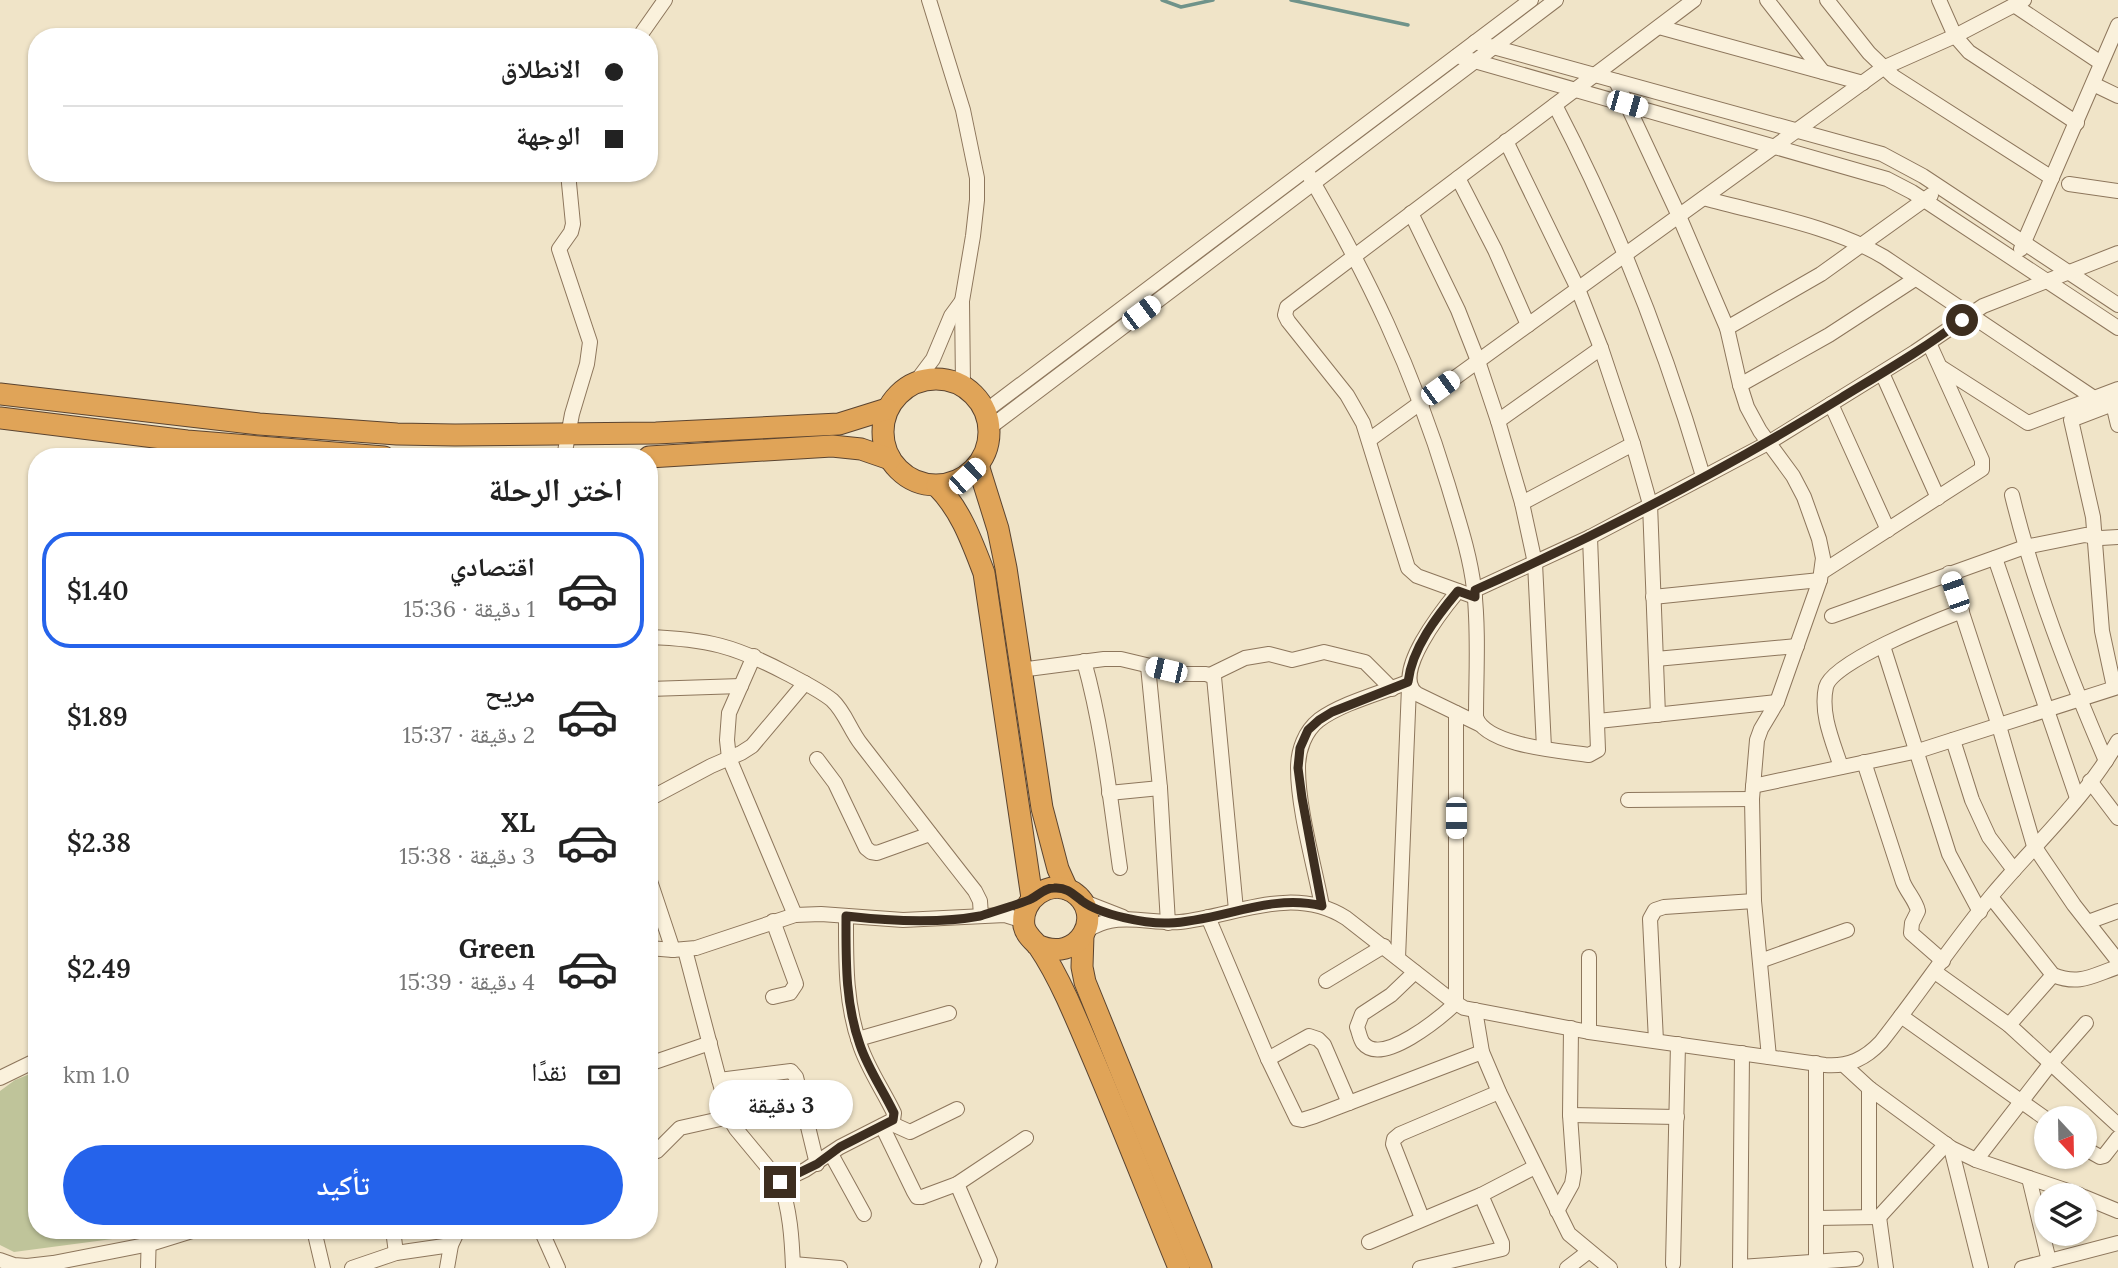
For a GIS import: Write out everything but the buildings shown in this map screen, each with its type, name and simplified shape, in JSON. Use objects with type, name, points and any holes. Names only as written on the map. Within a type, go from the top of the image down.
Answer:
[{"type":"highway","points":[[939,378],[963,385],[978,397],[988,419],[988,449],[978,465],[967,476],[953,483],[937,486],[918,482],[902,473],[890,459],[883,434],[887,409],[904,389],[915,383],[939,378]]},
{"type":"highway","points":[[0,394],[180,416],[566,446],[839,424],[887,409]]},
{"type":"highway","points":[[0,418],[187,441],[273,448]]},
{"type":"highway","points":[[658,456],[832,446],[861,449],[890,459]]},
{"type":"highway","points":[[978,465],[998,529],[1014,611],[1020,670],[1042,808],[1058,869],[1087,915],[1084,933],[1085,982],[1200,1268]]},
{"type":"highway","points":[[937,486],[952,500],[984,573],[1031,899]]},
{"type":"highway","points":[[1074,895],[1054,887],[1042,890],[1031,899],[1025,909],[1027,933],[1057,978],[1080,1027],[1179,1268]]},
{"type":"highway","points":[[1037,945],[1057,951],[1068,949],[1084,933]]},
{"type":"street","points":[[645,28],[665,0]]},
{"type":"street","points":[[929,0],[963,110],[977,178],[973,236],[962,301],[963,385]]},
{"type":"street","points":[[988,419],[1306,170],[1531,0]]},
{"type":"street","points":[[988,419],[1314,183],[1556,0]]},
{"type":"street","points":[[1694,0],[1290,304],[1285,315],[1347,394],[1369,440],[1405,564],[1417,576],[1458,591],[1475,594],[1768,443],[1882,373],[1983,306],[2118,253]]},
{"type":"street","points":[[1767,0],[1823,72]]},
{"type":"street","points":[[1827,0],[1883,68],[1907,87],[2052,178]]},
{"type":"street","points":[[1939,0],[1955,36],[1969,52],[2077,122]]},
{"type":"street","points":[[1369,440],[1883,68],[1955,36],[2019,3],[2101,63]]},
{"type":"street","points":[[2015,259],[2025,242],[2118,25]]},
{"type":"street","points":[[1658,27],[1863,83]]},
{"type":"street","points":[[1475,43],[1882,154],[1910,168],[2118,305]]},
{"type":"street","points":[[1457,57],[1874,174],[1900,185],[1924,200],[2118,328]]},
{"type":"street","points":[[1616,81],[1679,216],[1727,328],[1740,386],[1753,419],[1793,476],[1812,516],[1823,558],[1821,576],[1777,702],[1761,729],[1752,792],[1754,901],[1769,1057]]},
{"type":"street","points":[[2093,84],[2118,96]]},
{"type":"street","points":[[1555,105],[1626,254],[1668,363],[1703,476]]},
{"type":"street","points":[[1506,141],[1578,289],[1601,348],[1650,504],[1658,715]]},
{"type":"street","points":[[1306,170],[1355,255],[1422,402],[1455,510],[1475,594],[1476,717],[1479,724]]},
{"type":"street","points":[[1458,177],[1495,250],[1528,325]]},
{"type":"street","points":[[566,446],[590,342],[559,249],[571,232],[573,224],[569,182]]},
{"type":"street","points":[[2069,184],[2118,191]]},
{"type":"street","points":[[1727,328],[1794,291],[1941,188]]},
{"type":"street","points":[[1704,198],[1831,233],[1862,245],[2094,398]]},
{"type":"street","points":[[1411,213],[1458,310],[1478,361],[1522,503],[1535,563],[1544,748]]},
{"type":"street","points":[[1740,386],[1829,335],[1915,278]]},
{"type":"street","points":[[915,383],[933,359],[951,316],[962,301]]},
{"type":"street","points":[[1653,597],[1821,576],[1979,471],[1983,463],[1930,342]]},
{"type":"street","points":[[1498,421],[1601,348]]},
{"type":"street","points":[[1941,368],[2024,422],[2035,421],[2118,389]]},
{"type":"street","points":[[1882,373],[1938,498]]},
{"type":"street","points":[[1628,800],[1752,792],[1841,767],[1918,751],[2116,687],[2102,631],[2093,517],[2071,420],[2116,403],[2118,425]]},
{"type":"street","points":[[1831,404],[1888,530]]},
{"type":"street","points":[[1522,503],[1633,444]]},
{"type":"street","points":[[2012,495],[2025,547],[2079,698],[2106,761]]},
{"type":"street","points":[[1832,616],[2025,547],[2085,535],[2112,539],[2118,537]]},
{"type":"street","points":[[1409,684],[1417,694],[1505,739],[1544,748],[1592,754],[1599,746],[1590,537]]},
{"type":"street","points":[[1995,558],[2077,798]]},
{"type":"street","points":[[1949,573],[1999,726],[2034,846],[2118,961]]},
{"type":"street","points":[[1398,958],[1409,684],[1413,666],[1430,626],[1458,591]]},
{"type":"street","points":[[1841,767],[1825,715],[1829,680],[1836,673],[1883,646],[1918,628],[1962,611]]},
{"type":"street","points":[[658,637],[721,644],[754,656],[832,700],[841,709],[860,743],[975,891],[980,901],[981,916]]},
{"type":"street","points":[[1656,659],[1797,646]]},
{"type":"street","points":[[1883,646],[1949,854],[1980,912]]},
{"type":"street","points":[[1020,670],[1121,659],[1184,674],[1210,675],[1229,664],[1258,655],[1269,654],[1292,660],[1324,652],[1365,662],[1392,689]]},
{"type":"street","points":[[754,656],[729,713],[729,758],[795,915]]},
{"type":"street","points":[[1084,661],[1096,703],[1120,868]]},
{"type":"street","points":[[1148,666],[1160,788],[1168,923]]},
{"type":"street","points":[[1210,675],[1215,681],[1236,910]]},
{"type":"street","points":[[658,794],[752,746],[806,683]]},
{"type":"street","points":[[1322,906],[1302,798],[1298,768],[1300,748],[1308,730],[1332,712],[1409,684]]},
{"type":"street","points":[[658,689],[741,686]]},
{"type":"street","points":[[1598,721],[1777,702]]},
{"type":"street","points":[[1415,972],[1391,995],[1362,1014],[1357,1027],[1363,1043],[1372,1049],[1387,1049],[1404,1042],[1444,1015],[1456,1003],[1455,713]]},
{"type":"street","points":[[1953,740],[1972,800],[1989,836],[2014,870]]},
{"type":"street","points":[[1084,933],[1111,920],[1168,923],[1285,902],[1302,902],[1322,906],[1346,918],[1456,1003],[1475,1010],[1590,1032],[1844,1065],[1873,1051],[1991,897],[2077,798],[2118,741]]},
{"type":"street","points":[[817,759],[835,783],[866,848],[872,852],[877,853],[930,834]]},
{"type":"street","points":[[1864,762],[1903,882],[1909,897],[1917,906],[1912,933],[1939,967],[2009,1025],[2118,1125]]},
{"type":"street","points":[[2090,781],[2118,818]]},
{"type":"street","points":[[1109,793],[1160,788]]},
{"type":"street","points":[[1074,895],[1127,919]]},
{"type":"street","points":[[1991,897],[2053,975],[2078,981],[2118,967]]},
{"type":"street","points":[[981,916],[1031,899]]},
{"type":"street","points":[[658,900],[679,950],[710,1043],[729,1117],[780,1182],[789,1213],[793,1266],[840,1268]]},
{"type":"street","points":[[1656,1041],[1650,919],[1656,910],[1664,907],[1754,901]]},
{"type":"street","points":[[2088,922],[2118,911]]},
{"type":"street","points":[[658,949],[679,950],[723,940],[795,915],[821,914],[903,920],[1010,916],[1024,921]]},
{"type":"street","points":[[780,1182],[893,1120],[894,1113],[858,1040],[851,1016],[846,974],[846,916]]},
{"type":"street","points":[[1208,917],[1268,1059],[1297,1119],[1301,1120],[1349,1103],[1482,1052]]},
{"type":"street","points":[[773,921],[796,984],[790,993],[774,997]]},
{"type":"street","points":[[1760,961],[1847,930]]},
{"type":"street","points":[[1326,981],[1384,946]]},
{"type":"street","points":[[1588,957],[1590,1032]]},
{"type":"street","points":[[2009,1025],[2053,975]]},
{"type":"street","points":[[1475,1010],[1482,1052],[1557,1211],[1569,1234],[1609,1268]]},
{"type":"street","points":[[858,1040],[949,1013]]},
{"type":"street","points":[[1902,1016],[2034,1110]]},
{"type":"street","points":[[1976,1160],[2051,1063],[2086,1023]]},
{"type":"street","points":[[1557,1211],[1572,1184],[1574,1172],[1570,1115],[1571,1028]]},
{"type":"street","points":[[1268,1059],[1309,1036],[1318,1039],[1324,1045],[1349,1103]]},
{"type":"street","points":[[658,1061],[710,1043]]},
{"type":"street","points":[[1674,1264],[1678,1044]]},
{"type":"street","points":[[1742,1053],[1740,1267],[1816,1265],[1856,1259]]},
{"type":"street","points":[[1816,1063],[1816,1265]]},
{"type":"street","points":[[0,1078],[28,1064]]},
{"type":"street","points":[[1844,1065],[1868,1088],[1949,1146],[1976,1160],[2044,1183]]},
{"type":"street","points":[[719,1080],[791,1071],[796,1077],[817,1164]]},
{"type":"street","points":[[1868,1088],[1874,1217],[1886,1268]]},
{"type":"street","points":[[1422,1218],[1393,1144],[1394,1139],[1400,1134],[1499,1092]]},
{"type":"street","points":[[886,1125],[911,1132],[957,1108]]},
{"type":"street","points":[[1570,1115],[1677,1118]]},
{"type":"street","points":[[658,1150],[680,1129],[729,1117]]},
{"type":"street","points":[[886,1125],[918,1197],[957,1184],[1026,1138]]},
{"type":"street","points":[[2097,1155],[2104,1156],[2118,1138]]},
{"type":"street","points":[[1816,1218],[1874,1217],[1949,1146]]},
{"type":"street","points":[[1949,1146],[1981,1268]]},
{"type":"street","points":[[831,1154],[864,1214]]},
{"type":"street","points":[[1369,1242],[1481,1195],[1535,1167]]},
{"type":"street","points":[[2029,1178],[2049,1261]]},
{"type":"street","points":[[957,1184],[990,1261],[987,1268]]},
{"type":"street","points":[[1420,1268],[1502,1249],[1502,1243],[1481,1195]]},
{"type":"street","points":[[2097,1202],[2118,1210]]},
{"type":"street","points":[[0,1260],[14,1265],[54,1265],[143,1239]]},
{"type":"street","points":[[148,1268],[150,1239]]},
{"type":"street","points":[[316,1239],[323,1268]]},
{"type":"street","points":[[395,1239],[397,1253]]},
{"type":"street","points":[[447,1268],[454,1239]]},
{"type":"street","points":[[545,1239],[558,1268]]},
{"type":"street","points":[[2022,1268],[2118,1243]]},
{"type":"street","points":[[352,1268],[397,1253],[451,1245]]},
{"type":"street","points":[[1571,1267],[1588,1252]]},
{"type":"green space","points":[[28,1075],[28,1239],[112,1239],[14,1252],[0,1245],[0,1091]]},
{"type":"waterway","points":[[1162,0],[1181,7],[1213,0]]},
{"type":"waterway","points":[[1291,0],[1408,25]]},
{"type":"route","points":[[780,1182],[893,1120],[894,1113],[860,1047],[851,1016],[846,974],[846,916],[930,920],[981,916],[1030,900],[1042,890],[1054,887],[1067,889],[1082,901],[1127,919],[1154,923],[1195,920],[1269,904],[1302,902],[1322,906],[1302,798],[1298,768],[1300,748],[1308,730],[1332,712],[1408,682],[1430,626],[1458,591],[1475,597],[1475,590],[1590,537],[1768,443],[1962,320]]}]
